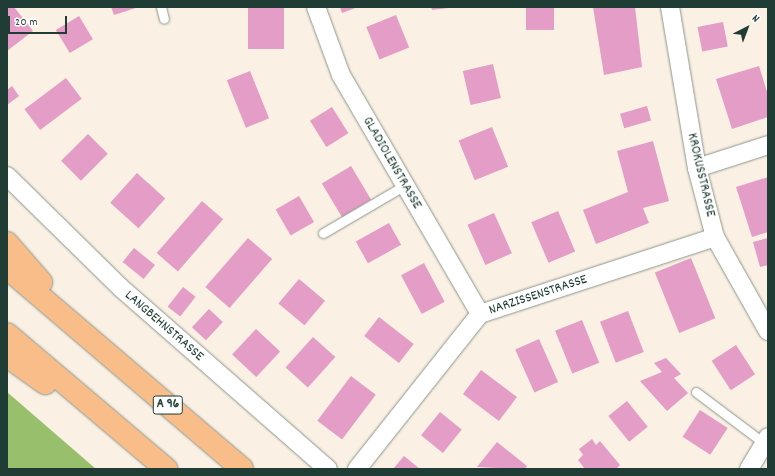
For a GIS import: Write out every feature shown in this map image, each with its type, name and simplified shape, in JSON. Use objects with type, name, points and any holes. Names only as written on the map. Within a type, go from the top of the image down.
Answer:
[{"type":"highway","points":[[7,243],[94,342]]},
{"type":"highway","name":"A 96","points":[[7,268],[242,469]]},
{"type":"highway","points":[[7,334],[166,469]]},
{"type":"highway","points":[[7,356],[149,454]]},
{"type":"street","name":"GLADIOLENSTRASSE","points":[[316,7],[341,75],[480,314]]},
{"type":"street","name":"KROKUSSTRASSE","points":[[670,7],[698,168],[715,236],[768,331]]},
{"type":"street","points":[[698,168],[768,146]]},
{"type":"street","name":"LANGBEHNSTRASSE","points":[[7,176],[121,288],[328,469]]},
{"type":"street","name":"NARZISSENSTRASSE","points":[[357,469],[480,314],[715,236]]},
{"type":"street","points":[[749,469],[766,440]]},
{"type":"lane","points":[[161,7],[164,19]]},
{"type":"lane","points":[[323,233],[405,185]]},
{"type":"lane","points":[[696,392],[766,440]]},
{"type":"green space","points":[[7,392],[96,469],[7,469]]},
{"type":"building","points":[[7,7],[14,7],[33,31],[7,51]]},
{"type":"building","points":[[111,7],[139,7],[114,15]]},
{"type":"building","points":[[248,7],[284,7],[284,49],[248,49]]},
{"type":"building","points":[[340,7],[358,7],[342,13]]},
{"type":"building","points":[[431,7],[447,7],[448,8],[432,10]]},
{"type":"building","points":[[526,7],[554,7],[554,30],[526,30]]},
{"type":"building","points":[[593,7],[635,7],[642,67],[604,75]]},
{"type":"building","points":[[396,15],[409,47],[379,59],[366,27]]},
{"type":"building","points":[[79,16],[93,39],[70,53],[56,30]]},
{"type":"building","points":[[723,22],[728,47],[702,52],[697,27]]},
{"type":"building","points":[[493,64],[501,98],[471,105],[463,71]]},
{"type":"building","points":[[759,66],[768,95],[768,117],[732,129],[716,79]]},
{"type":"building","points":[[250,71],[269,118],[246,128],[227,80]]},
{"type":"building","points":[[66,78],[82,99],[40,130],[24,109]]},
{"type":"building","points":[[12,86],[19,96],[7,105],[7,90]]},
{"type":"building","points":[[647,106],[651,120],[624,128],[620,114]]},
{"type":"building","points":[[332,107],[348,133],[326,147],[310,121]]},
{"type":"building","points":[[492,127],[508,167],[475,180],[459,140]]},
{"type":"building","points":[[88,134],[108,154],[81,181],[61,161]]},
{"type":"building","points":[[653,141],[669,201],[643,208],[649,223],[596,244],[583,210],[628,192],[617,151]]},
{"type":"building","points":[[351,166],[371,199],[342,217],[322,184]]},
{"type":"building","points":[[137,173],[165,198],[138,228],[110,203]]},
{"type":"building","points":[[768,177],[768,232],[752,237],[736,187]]},
{"type":"building","points":[[299,196],[314,222],[291,235],[276,210]]},
{"type":"building","points":[[202,201],[223,219],[178,271],[157,253]]},
{"type":"building","points":[[558,211],[575,252],[548,263],[531,222]]},
{"type":"building","points":[[494,213],[512,253],[485,265],[468,225]]},
{"type":"building","points":[[389,223],[401,245],[368,263],[356,241]]},
{"type":"building","points":[[248,238],[272,259],[230,308],[205,287]]},
{"type":"building","points":[[768,238],[768,265],[760,267],[753,242]]},
{"type":"building","points":[[134,248],[155,265],[144,279],[123,262]]},
{"type":"building","points":[[691,258],[715,318],[679,333],[655,273]]},
{"type":"building","points":[[424,263],[445,302],[422,314],[401,275]]},
{"type":"building","points":[[299,279],[325,301],[304,325],[278,304]]},
{"type":"building","points":[[183,287],[196,297],[180,317],[168,307]]},
{"type":"building","points":[[209,309],[223,322],[206,340],[192,327]]},
{"type":"building","points":[[628,311],[644,352],[616,363],[600,322]]},
{"type":"building","points":[[379,317],[414,344],[399,363],[364,336]]},
{"type":"building","points":[[582,320],[599,363],[572,374],[555,331]]},
{"type":"building","points":[[256,329],[280,352],[256,377],[232,355]]},
{"type":"building","points":[[313,337],[335,357],[308,388],[286,367]]},
{"type":"building","points":[[539,339],[558,382],[534,393],[515,350]]},
{"type":"building","points":[[736,345],[755,374],[731,390],[712,361]]},
{"type":"building","points":[[666,358],[681,374],[674,378],[688,393],[667,411],[640,381],[662,372],[654,363]]},
{"type":"building","points":[[481,370],[517,397],[499,421],[463,394]]},
{"type":"building","points":[[351,376],[376,395],[342,439],[317,421]]},
{"type":"building","points":[[627,401],[648,427],[629,442],[608,416]]},
{"type":"building","points":[[700,410],[728,428],[710,455],[683,437]]},
{"type":"building","points":[[440,412],[462,430],[443,453],[421,435]]},
{"type":"building","points":[[592,439],[596,445],[600,441],[620,465],[616,469],[585,469],[578,460],[583,455],[579,449]]},
{"type":"building","points":[[497,442],[527,466],[525,469],[477,467]]},
{"type":"building","points":[[404,456],[420,469],[393,469]]}]
